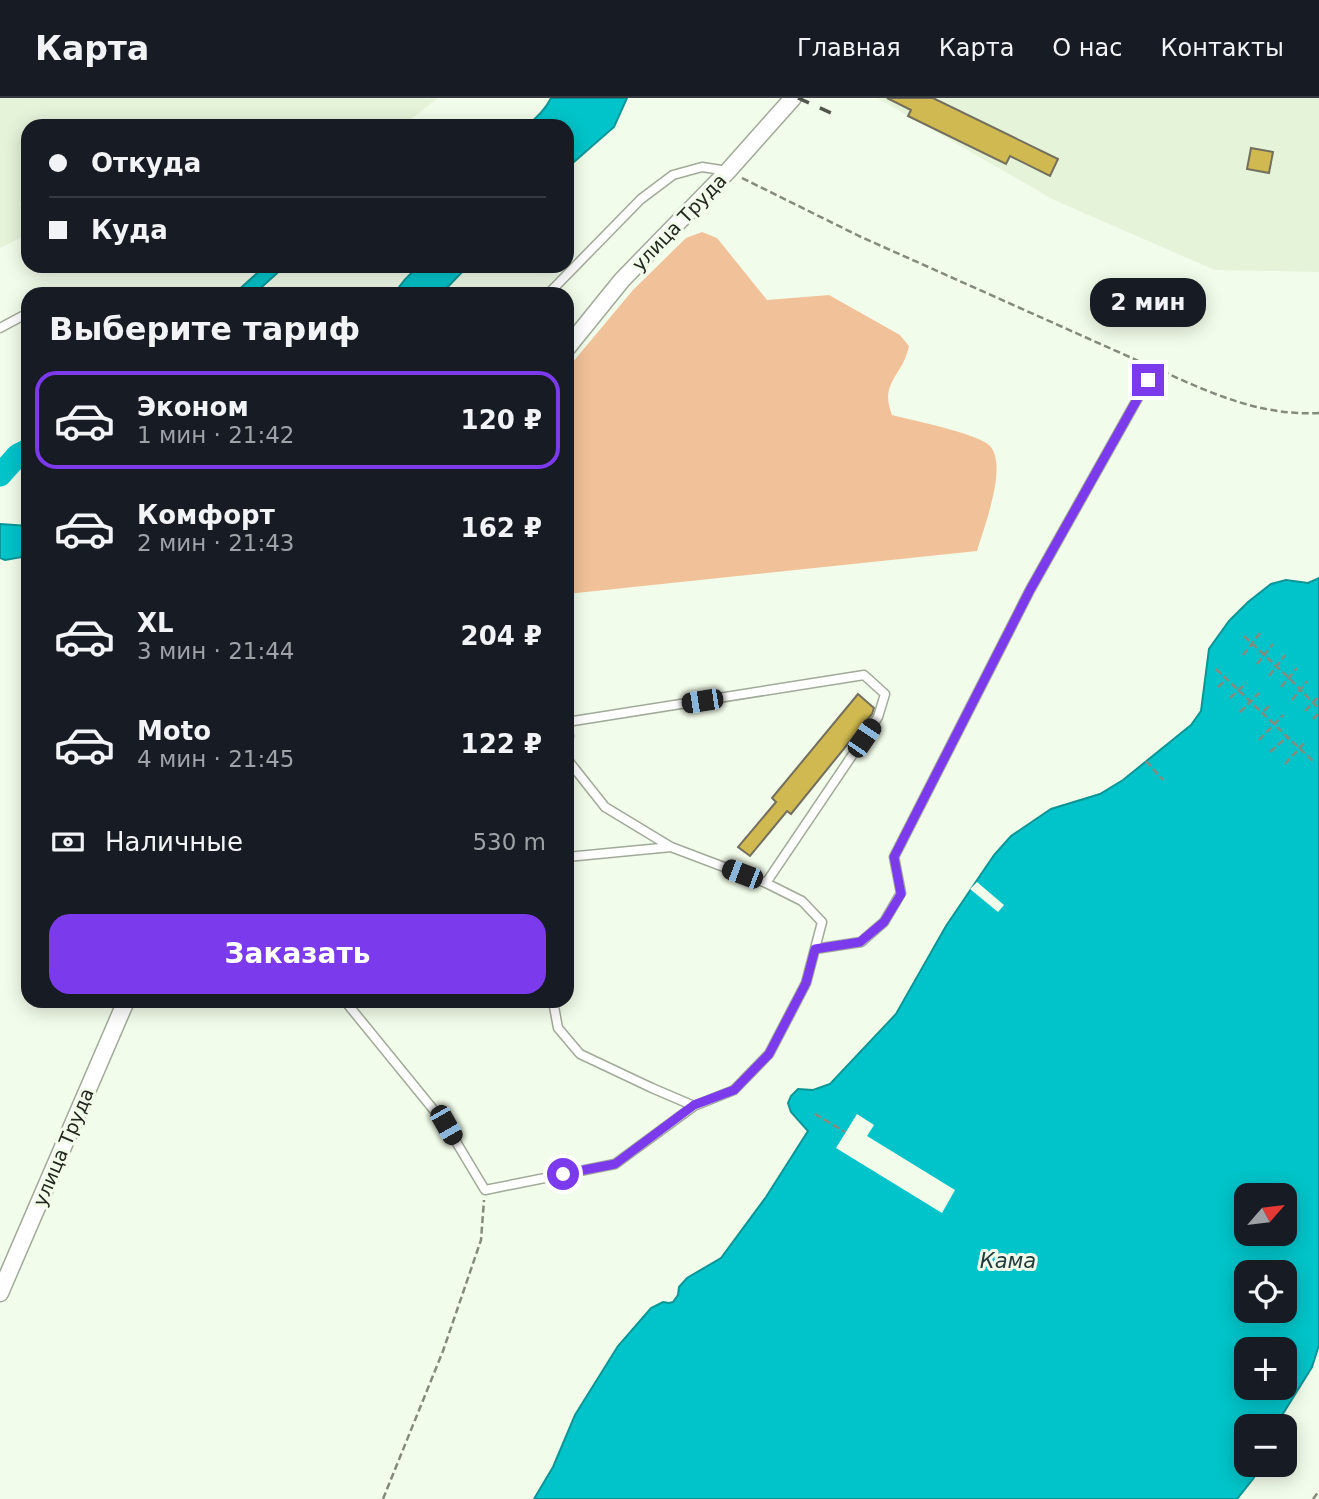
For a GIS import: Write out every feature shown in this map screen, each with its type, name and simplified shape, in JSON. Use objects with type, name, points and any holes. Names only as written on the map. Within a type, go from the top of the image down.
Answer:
[{"type":"street","name":"улица Труда","points":[[574,339],[622,280],[728,171],[793,98]]},
{"type":"street","name":"улица Труда","points":[[0,1293],[123,1008]]},
{"type":"lane","points":[[574,267],[641,199],[673,175],[702,167],[728,171]]},
{"type":"lane","points":[[555,287],[569,273]]},
{"type":"lane","points":[[0,328],[21,317]]},
{"type":"lane","points":[[815,949],[860,942],[884,922],[901,894],[894,857],[1030,590],[1148,380],[1152,367]]},
{"type":"lane","points":[[574,721],[864,675],[885,694],[878,717],[766,883]]},
{"type":"lane","points":[[351,1008],[446,1125],[485,1190],[615,1164],[694,1105],[734,1090],[769,1054],[806,983],[822,922],[802,901],[766,883],[671,846],[606,807],[574,768]]},
{"type":"lane","points":[[574,856],[671,846]]},
{"type":"lane","points":[[554,1008],[558,1028],[580,1054],[694,1105]]},
{"type":"path","points":[[728,171],[859,236],[1234,402],[1288,412],[1319,412]]},
{"type":"path","points":[[1243,655],[1260,633]]},
{"type":"path","points":[[1244,636],[1313,702],[1319,711],[1313,719]]},
{"type":"path","points":[[1256,664],[1273,644]]},
{"type":"path","points":[[1269,676],[1285,655]]},
{"type":"path","points":[[1216,668],[1315,763]]},
{"type":"path","points":[[1281,687],[1297,668]]},
{"type":"path","points":[[1218,687],[1227,679]]},
{"type":"path","points":[[1292,700],[1307,681]]},
{"type":"path","points":[[1230,698],[1246,683]]},
{"type":"path","points":[[1240,712],[1259,693]]},
{"type":"path","points":[[1305,711],[1319,695]]},
{"type":"path","points":[[1263,712],[1271,704]]},
{"type":"path","points":[[1259,740],[1283,715]]},
{"type":"path","points":[[1270,752],[1288,736]]},
{"type":"path","points":[[1284,764],[1305,742]]},
{"type":"path","points":[[1146,761],[1163,780]]},
{"type":"path","points":[[815,1114],[845,1132]]},
{"type":"path","points":[[383,1499],[443,1351],[481,1240],[485,1190]]},
{"type":"path","points":[[1313,1499],[1319,1491]]},
{"type":"shaded area","points":[[0,98],[438,98],[411,119],[21,119],[21,238],[0,248]]},
{"type":"shaded area","points":[[877,98],[1319,98],[1319,272],[1215,270],[1054,200]]},
{"type":"shaded area","points":[[702,232],[717,238],[767,300],[829,295],[900,335],[909,346],[888,395],[892,415],[984,441],[995,455],[996,482],[977,551],[574,593],[574,361],[633,290],[686,238]]},
{"type":"water","points":[[551,98],[627,98],[614,127],[574,162],[574,119],[534,119]]},
{"type":"water","points":[[257,273],[277,273],[262,287],[242,287]]},
{"type":"water","points":[[412,273],[461,273],[448,287],[399,287]]},
{"type":"water","points":[[0,524],[21,526],[21,557],[5,560],[0,558]]},
{"type":"water","name":"Кама","points":[[1319,578],[1319,1345],[1312,1367],[1297,1391],[1297,1337],[1234,1337],[1234,1400],[1292,1400],[1283,1414],[1234,1414],[1234,1477],[1254,1477],[1237,1499],[534,1499],[553,1467],[575,1415],[618,1346],[651,1308],[663,1302],[673,1302],[679,1287],[687,1278],[721,1258],[766,1197],[808,1131],[791,1112],[788,1103],[791,1096],[798,1089],[813,1090],[830,1084],[896,1014],[946,926],[994,855],[1011,836],[1051,809],[1100,794],[1123,780],[1191,725],[1201,711],[1209,649],[1229,621],[1248,602],[1271,584],[1286,580],[1308,583]]},
{"type":"pier","points":[[977,882],[1004,905],[998,912],[970,889]]},
{"type":"pier","points":[[857,1114],[874,1125],[867,1136],[955,1190],[942,1213],[836,1148]]},
{"type":"building","points":[[887,98],[933,98],[1058,159],[1050,176],[1010,156],[1006,164],[908,116],[911,110]]},
{"type":"building","points":[[1251,148],[1273,152],[1269,173],[1247,169]]},
{"type":"building","points":[[858,694],[874,708],[872,714],[791,814],[787,811],[750,856],[738,847],[776,802],[772,798]]},
{"type":"waterway","points":[[0,475],[21,454]]},
{"type":"railway","points":[[798,98],[831,113]]},
{"type":"route","points":[[563,1174],[615,1164],[694,1105],[734,1090],[769,1054],[806,983],[815,949],[860,942],[884,922],[901,894],[894,857],[1030,590],[1148,380]]}]
